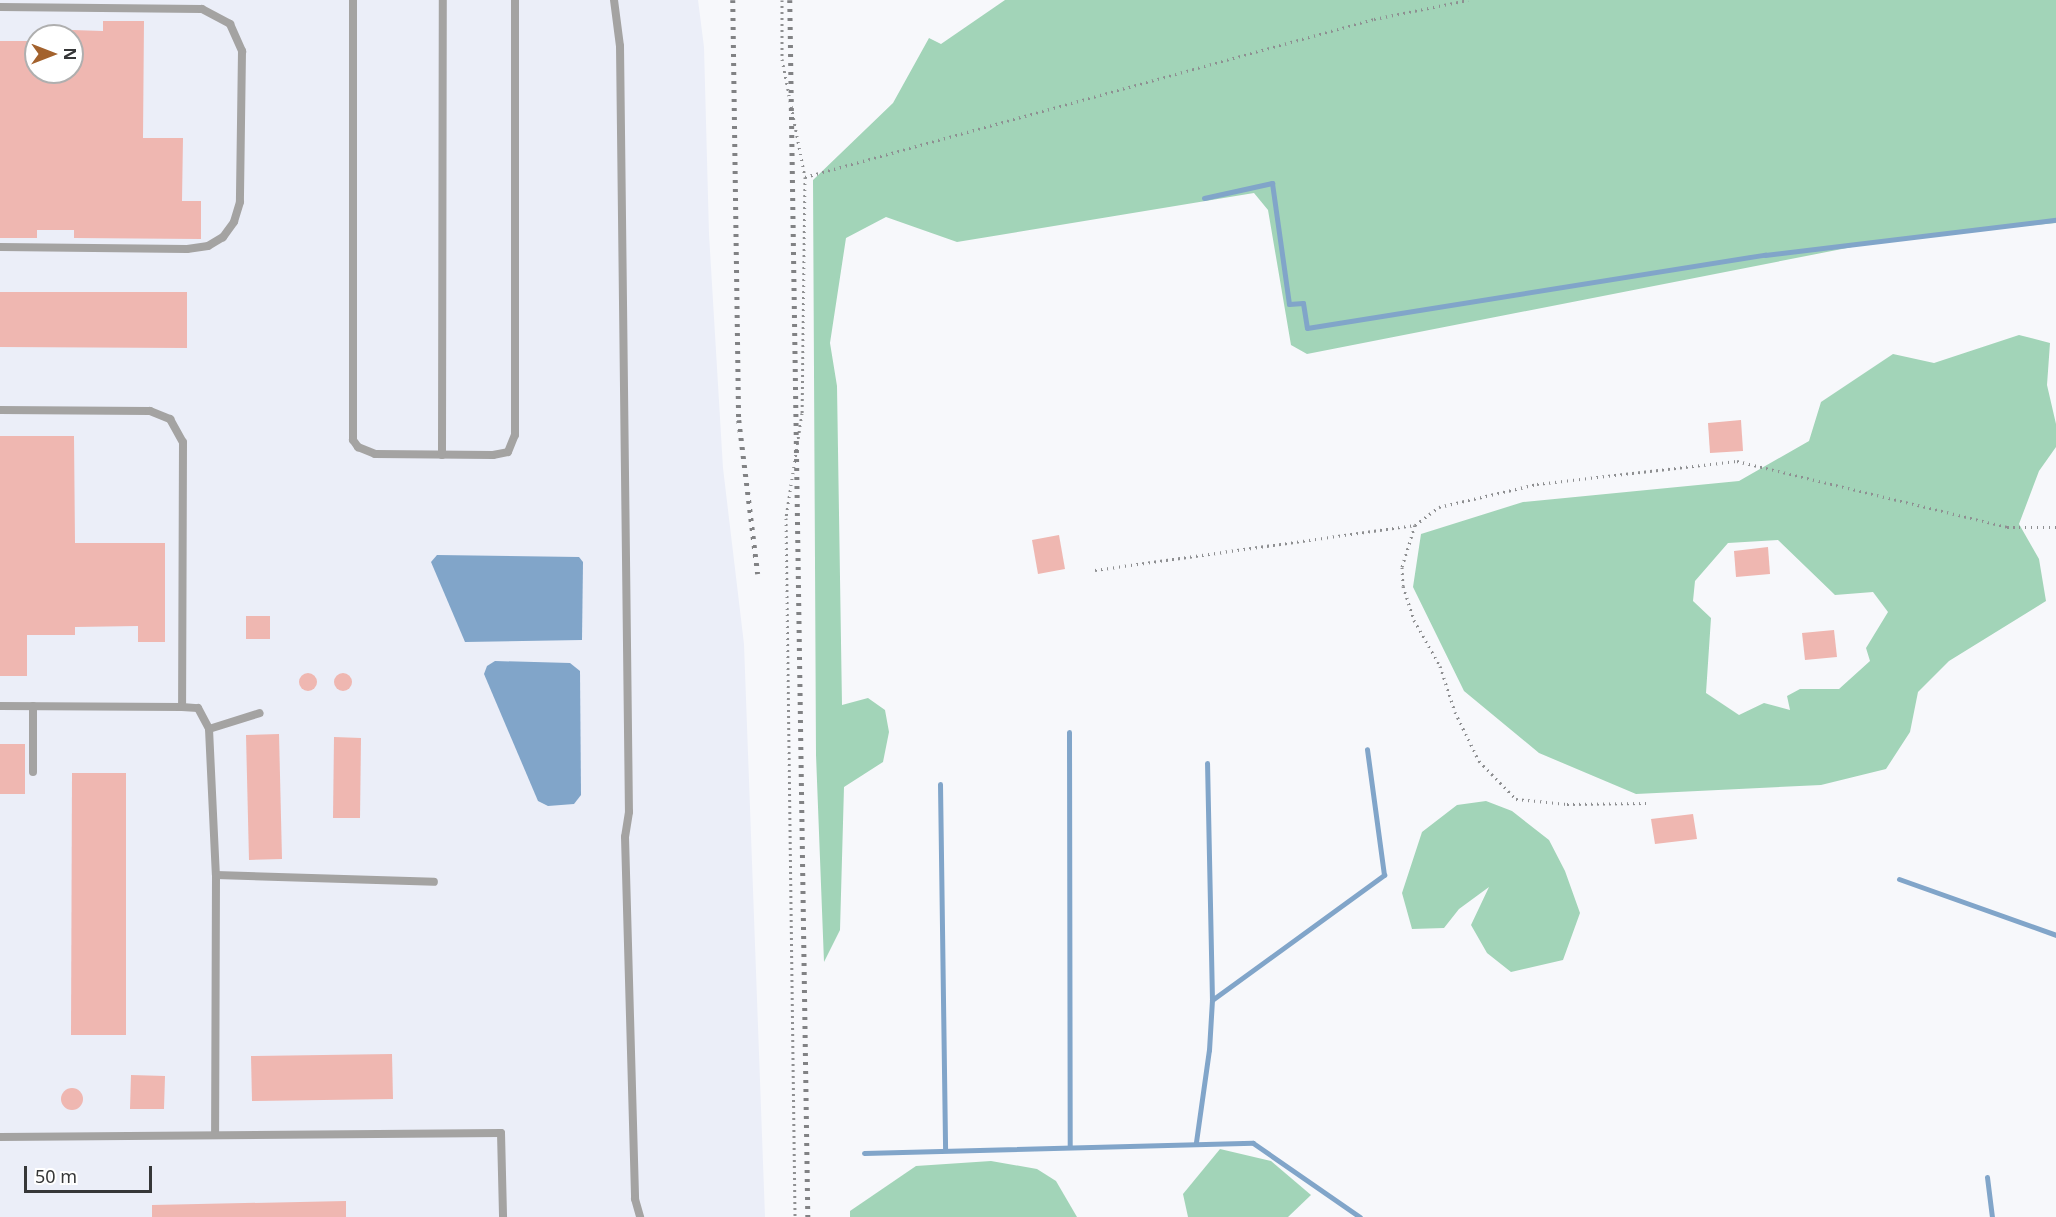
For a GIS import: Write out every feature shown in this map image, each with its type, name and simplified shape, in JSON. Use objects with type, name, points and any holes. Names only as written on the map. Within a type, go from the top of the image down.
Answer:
[{"type":"lane","points":[[353,0],[351,431],[358,447],[366,453],[441,455],[493,455],[508,452],[513,445],[515,0]]},
{"type":"lane","points":[[441,455],[443,0]]},
{"type":"lane","points":[[614,0],[620,46],[629,812],[625,837],[635,1199],[640,1217]]},
{"type":"lane","points":[[0,7],[202,9],[230,24],[242,51],[240,202],[234,222],[223,237],[208,246],[187,249],[0,247]]},
{"type":"lane","points":[[0,410],[150,411],[170,419],[179,429],[183,442],[182,707]]},
{"type":"lane","points":[[0,706],[198,708],[209,729],[216,875],[215,1134]]},
{"type":"lane","points":[[33,706],[33,772]]},
{"type":"lane","points":[[209,729],[260,713]]},
{"type":"lane","points":[[216,875],[434,882]]},
{"type":"lane","points":[[0,1137],[501,1133],[503,1217]]},
{"type":"path","points":[[782,0],[782,59],[805,177],[802,413],[786,518],[795,1217]]},
{"type":"path","points":[[805,177],[833,172],[1374,19],[1468,0]]},
{"type":"path","points":[[1095,570],[1415,525],[1439,507],[1537,484],[1737,461],[2007,527],[2056,527]]},
{"type":"path","points":[[1415,525],[1402,567],[1403,586],[1414,620],[1440,666],[1455,711],[1479,761],[1516,799],[1567,804],[1646,803]]},
{"type":"shaded area","points":[[0,0],[698,0],[704,47],[709,234],[723,468],[744,644],[765,1217],[0,1217]]},
{"type":"green space","points":[[1005,0],[2056,0],[2056,223],[1898,238],[1307,354],[1291,345],[1268,210],[1254,193],[957,242],[886,217],[846,238],[830,343],[837,386],[842,705],[868,698],[885,710],[889,732],[883,762],[844,787],[840,930],[824,962],[816,755],[813,180],[893,103],[929,38],[941,44]]},
{"type":"green space","points":[[2019,335],[2050,343],[2047,385],[2056,424],[2056,447],[2039,471],[2019,524],[2039,559],[2046,601],[1949,661],[1918,692],[1910,732],[1886,769],[1821,785],[1636,794],[1539,753],[1464,691],[1413,587],[1421,534],[1523,502],[1739,481],[1809,441],[1821,402],[1893,354],[1934,363]],"holes":[[[1778,540],[1835,595],[1873,592],[1888,612],[1866,648],[1870,661],[1839,689],[1800,689],[1787,696],[1790,710],[1764,703],[1739,715],[1706,693],[1711,618],[1693,601],[1695,581],[1728,543]]]},
{"type":"green space","points":[[1486,801],[1512,811],[1549,840],[1565,871],[1580,913],[1563,960],[1511,972],[1487,953],[1471,925],[1489,887],[1459,909],[1444,928],[1412,929],[1402,893],[1422,832],[1457,805]]},
{"type":"green space","points":[[1220,1149],[1271,1161],[1311,1195],[1288,1217],[1188,1217],[1183,1194]]},
{"type":"green space","points":[[991,1161],[1037,1169],[1056,1181],[1077,1217],[850,1217],[850,1211],[916,1166]]},
{"type":"water","points":[[437,555],[579,557],[583,562],[582,640],[465,642],[431,562]]},
{"type":"water","points":[[495,661],[570,663],[580,671],[581,795],[574,804],[548,806],[538,801],[484,674],[487,666]]},
{"type":"building","points":[[103,21],[144,21],[143,138],[183,138],[182,201],[201,201],[201,239],[74,238],[74,230],[37,230],[37,238],[0,238],[0,41],[24,41],[24,84],[84,84],[84,30],[103,31]]},
{"type":"building","points":[[0,292],[187,292],[187,348],[0,347]]},
{"type":"building","points":[[1741,420],[1743,451],[1710,453],[1708,423]]},
{"type":"building","points":[[0,436],[74,436],[75,543],[165,543],[165,642],[138,642],[138,626],[75,627],[75,635],[27,635],[27,676],[0,676]]},
{"type":"building","points":[[1059,535],[1065,569],[1038,574],[1032,540]]},
{"type":"building","points":[[1768,547],[1770,574],[1736,577],[1734,551]]},
{"type":"building","points":[[246,616],[270,616],[270,639],[246,639]]},
{"type":"building","points":[[1834,630],[1837,657],[1805,660],[1802,633]]},
{"type":"building","points":[[304,673],[312,673],[317,678],[315,689],[304,691],[299,686],[299,678]]},
{"type":"building","points":[[339,673],[347,673],[352,678],[350,689],[339,691],[334,686],[334,678]]},
{"type":"building","points":[[279,734],[282,859],[249,860],[246,735]]},
{"type":"building","points":[[334,737],[361,738],[360,818],[333,818]]},
{"type":"building","points":[[0,744],[25,744],[25,794],[0,794]]},
{"type":"building","points":[[72,773],[126,773],[126,1035],[71,1035]]},
{"type":"building","points":[[1693,814],[1697,839],[1655,844],[1651,819]]},
{"type":"building","points":[[392,1054],[393,1099],[252,1101],[251,1056]]},
{"type":"building","points":[[131,1075],[165,1076],[164,1109],[130,1109]]},
{"type":"building","points":[[72,1088],[80,1091],[83,1099],[80,1107],[72,1110],[64,1107],[61,1099],[64,1091]]},
{"type":"building","points":[[346,1201],[346,1217],[152,1217],[152,1205]]},
{"type":"waterway","points":[[1204,198],[1272,183],[1289,304],[1303,303],[1307,328],[1765,255],[2056,220]]},
{"type":"waterway","points":[[1069,732],[1070,1146]]},
{"type":"waterway","points":[[1212,1000],[1384,875],[1367,749]]},
{"type":"waterway","points":[[1196,1142],[1209,1050],[1212,1000],[1207,763]]},
{"type":"waterway","points":[[940,784],[945,1150]]},
{"type":"waterway","points":[[1899,879],[2056,935]]},
{"type":"waterway","points":[[864,1153],[1253,1143],[1360,1217]]},
{"type":"waterway","points":[[1987,1177],[1992,1217]]},
{"type":"railway","points":[[733,0],[739,420],[758,574]]},
{"type":"railway","points":[[790,0],[808,1217]]}]
